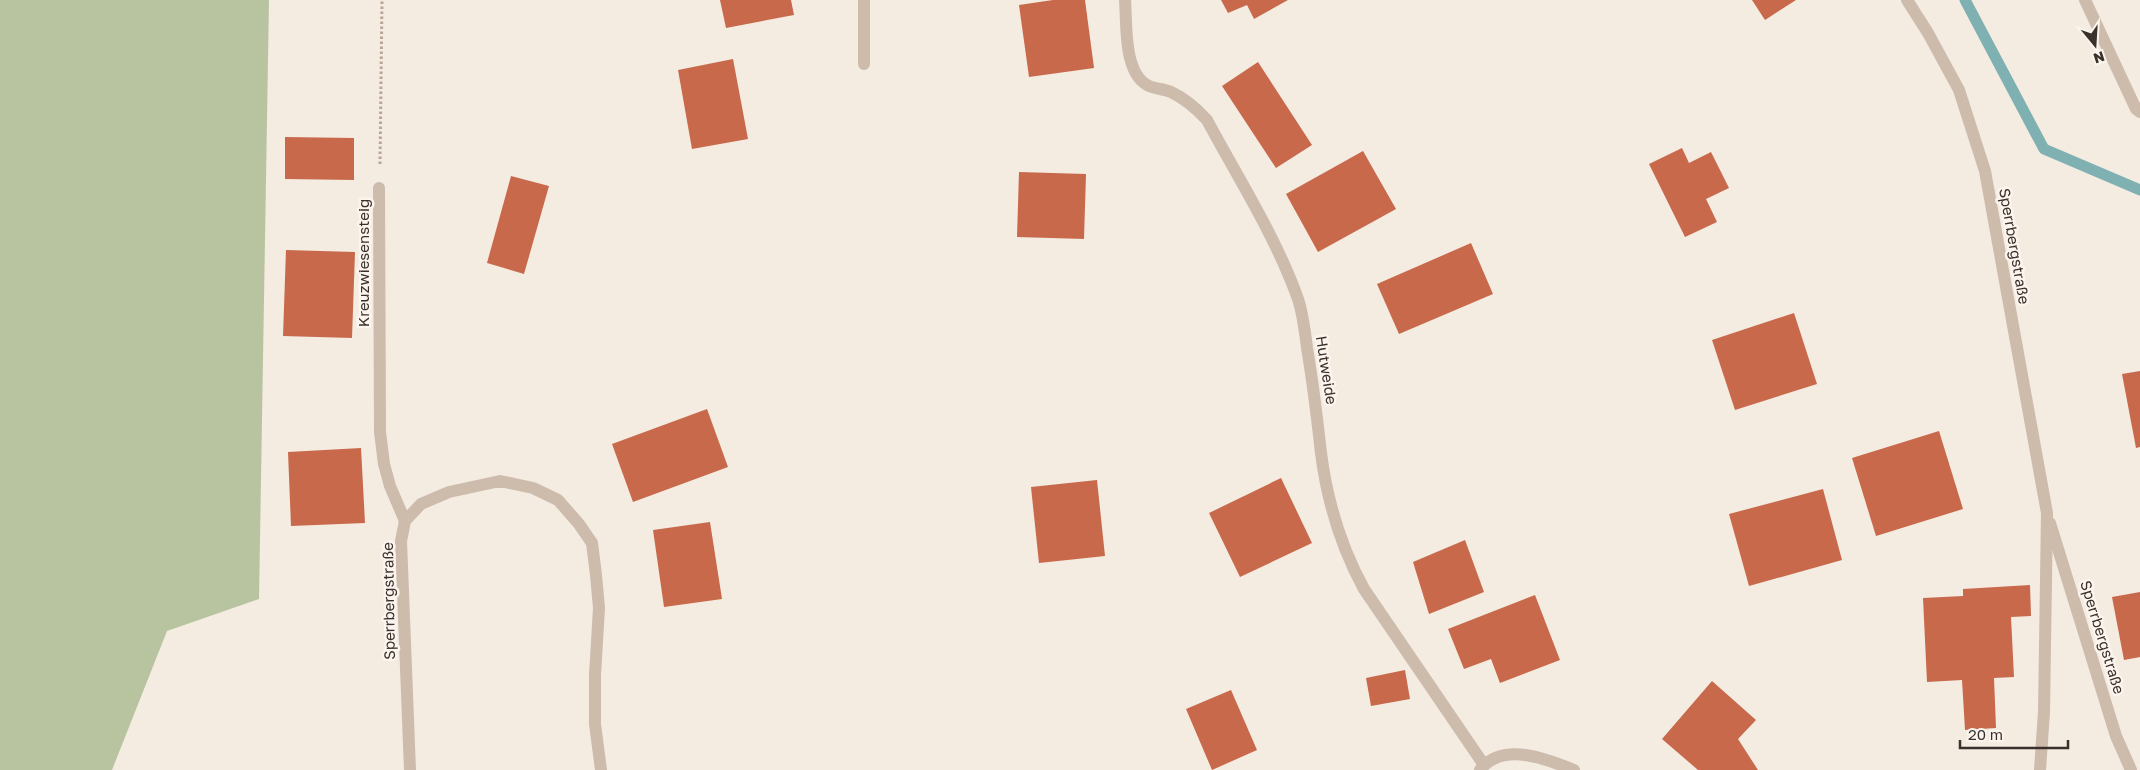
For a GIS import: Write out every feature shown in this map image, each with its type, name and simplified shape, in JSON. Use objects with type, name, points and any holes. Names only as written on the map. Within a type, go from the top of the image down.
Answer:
[{"type":"street","points":[[864,0],[864,64]]},
{"type":"street","name":"Hutweide","points":[[1125,0],[1128,52],[1136,74],[1147,85],[1170,92],[1193,104],[1207,120],[1273,242],[1298,300],[1316,398],[1321,454],[1329,496],[1351,566],[1364,589],[1482,767]]},
{"type":"street","name":"Sperrbergstraße","points":[[1907,0],[1928,33],[1959,90],[1985,171],[2047,513],[2116,736],[2131,770]]},
{"type":"street","points":[[2085,0],[2112,61],[2136,109],[2140,112]]},
{"type":"street","name":"Kreuzwiesensteig","points":[[379,188],[380,432],[384,464],[390,486],[405,521]]},
{"type":"street","points":[[405,521],[421,504],[449,492],[500,481],[533,488],[558,500],[579,524],[592,543],[597,583],[599,608],[595,675],[595,724],[601,770]]},
{"type":"street","name":"Sperrbergstraße","points":[[2040,770],[2044,712],[2047,513]]},
{"type":"street","name":"Sperrbergstraße","points":[[405,521],[401,541],[410,770]]},
{"type":"street","points":[[1482,767],[1512,754],[1530,755],[1574,770]]},
{"type":"path","name":"Kreuzwiesensteig","points":[[379,188],[382,0]]},
{"type":"green space","points":[[0,0],[269,0],[259,599],[167,631],[112,770],[0,770]]},
{"type":"building","points":[[720,0],[791,0],[794,15],[726,28]]},
{"type":"building","points":[[1053,0],[1085,0],[1094,68],[1029,77],[1019,5]]},
{"type":"building","points":[[1221,0],[1288,0],[1254,19],[1247,5],[1228,13]]},
{"type":"building","points":[[1752,0],[1796,0],[1765,20]]},
{"type":"building","points":[[733,59],[748,139],[692,149],[678,70]]},
{"type":"building","points":[[1258,62],[1312,145],[1276,168],[1222,86]]},
{"type":"building","points":[[285,137],[354,138],[354,180],[285,179]]},
{"type":"building","points":[[1682,148],[1689,163],[1711,152],[1729,188],[1706,199],[1717,222],[1685,237],[1649,164]]},
{"type":"building","points":[[1363,151],[1396,209],[1318,252],[1286,194]]},
{"type":"building","points":[[1019,172],[1086,174],[1084,239],[1017,237]]},
{"type":"building","points":[[511,176],[549,186],[524,274],[487,263]]},
{"type":"building","points":[[1471,243],[1493,294],[1399,334],[1377,284]]},
{"type":"building","points":[[286,250],[355,252],[352,338],[283,336]]},
{"type":"building","points":[[1794,313],[1817,384],[1735,410],[1712,340]]},
{"type":"building","points":[[2140,371],[2140,447],[2136,448],[2122,374]]},
{"type":"building","points":[[707,409],[728,467],[633,502],[612,444]]},
{"type":"building","points":[[1939,431],[1963,509],[1876,536],[1852,458]]},
{"type":"building","points":[[361,448],[365,523],[291,526],[288,452]]},
{"type":"building","points":[[1281,478],[1312,543],[1240,577],[1209,513]]},
{"type":"building","points":[[1097,480],[1105,556],[1039,563],[1031,487]]},
{"type":"building","points":[[1823,489],[1842,560],[1749,586],[1729,514]]},
{"type":"building","points":[[710,522],[722,599],[664,607],[653,530]]},
{"type":"building","points":[[1465,540],[1484,592],[1429,614],[1413,562]]},
{"type":"building","points":[[2030,585],[2031,616],[2011,617],[2014,677],[1994,678],[1996,728],[1965,730],[1962,680],[1927,682],[1923,598],[1963,596],[1963,589]]},
{"type":"building","points":[[2140,592],[2140,657],[2124,660],[2112,597]]},
{"type":"building","points":[[1535,595],[1560,660],[1500,683],[1491,659],[1464,669],[1448,629]]},
{"type":"building","points":[[1405,670],[1410,699],[1371,706],[1366,678]]},
{"type":"building","points":[[1712,681],[1756,720],[1738,739],[1758,770],[1698,770],[1662,739]]},
{"type":"building","points":[[1231,690],[1257,750],[1212,770],[1186,709]]},
{"type":"waterway","points":[[1965,0],[2044,149],[2140,190]]}]
